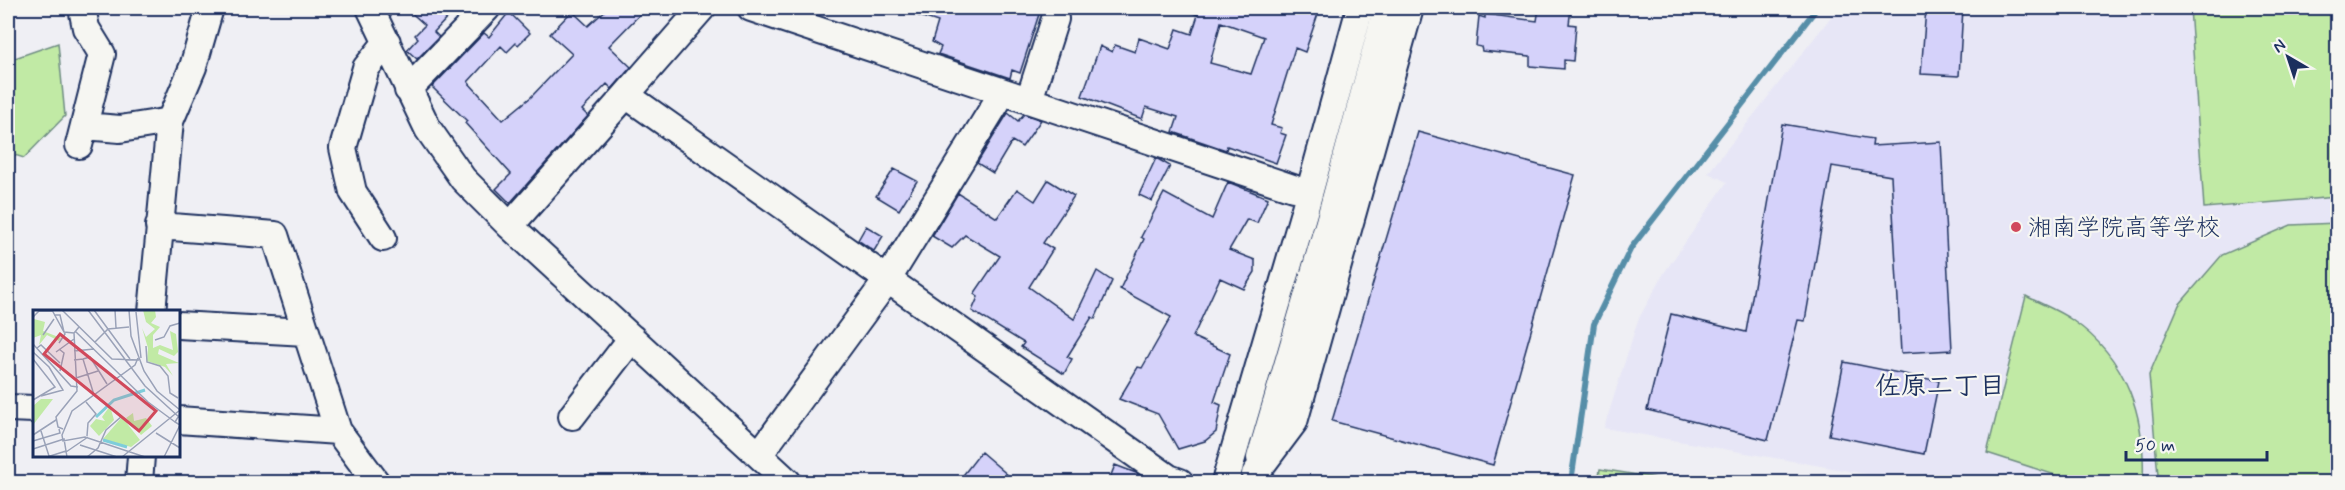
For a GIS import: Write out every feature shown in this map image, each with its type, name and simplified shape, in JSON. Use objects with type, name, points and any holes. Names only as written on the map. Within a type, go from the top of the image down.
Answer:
[{"type":"street","points":[[82,8],[86,28],[102,54],[82,136],[170,121]]},
{"type":"street","points":[[152,310],[170,121],[193,67],[210,8]]},
{"type":"street","points":[[370,8],[428,129],[463,179],[510,226],[788,483]]},
{"type":"street","points":[[408,90],[487,8]]},
{"type":"street","points":[[510,226],[702,8]]},
{"type":"street","points":[[751,8],[1293,188]]},
{"type":"street","points":[[1235,445],[1243,354],[1293,188],[1341,8]]},
{"type":"street","points":[[1225,483],[1304,212],[1360,8]]},
{"type":"street","points":[[1254,478],[1329,222],[1387,8]]},
{"type":"street","points":[[1254,478],[1293,422],[1410,8]]},
{"type":"street","points":[[1029,100],[1055,19]]},
{"type":"street","points":[[383,238],[353,192],[343,147],[366,68],[387,42]]},
{"type":"street","points":[[759,455],[888,279],[1003,92]]},
{"type":"street","points":[[626,94],[1169,478],[1180,483]]},
{"type":"street","points":[[159,226],[275,235],[338,431],[376,483]]},
{"type":"street","points":[[180,325],[306,332]]},
{"type":"street","points":[[572,416],[632,338]]},
{"type":"street","points":[[8,408],[33,409]]},
{"type":"street","points":[[180,420],[338,431]]},
{"type":"street","points":[[139,483],[141,457]]},
{"type":"shaded area","name":"湘南学院高等学校","points":[[1838,8],[2337,8],[2337,482],[1911,482],[1604,428],[1638,320],[1664,273],[1727,182],[1708,173]]},
{"type":"green space","points":[[2190,8],[2337,8],[2337,197],[2204,208]]},
{"type":"green space","points":[[58,43],[65,116],[24,158],[8,153],[8,58],[15,58]]},
{"type":"green space","points":[[2337,223],[2337,482],[2191,482],[2158,475],[2149,375],[2179,305],[2222,255],[2291,225]]},
{"type":"green space","points":[[2026,296],[2067,316],[2091,335],[2120,371],[2137,413],[2143,458],[2143,482],[2077,482],[1987,453]]},
{"type":"green space","points":[[1600,469],[1682,482],[1598,482]]},
{"type":"building","points":[[406,8],[443,8],[451,14],[434,32],[439,37],[417,59],[407,50],[418,38],[415,35],[425,25]]},
{"type":"building","points":[[608,8],[646,8],[609,46],[631,67],[612,89],[607,84],[582,110],[588,116],[510,203],[496,189],[511,174],[465,123],[467,121],[432,87],[484,33],[489,37],[509,12],[530,33],[507,52],[501,46],[468,82],[503,120],[531,97],[572,54],[550,34],[572,11],[588,26]]},
{"type":"building","points":[[905,8],[1041,8],[1020,73],[1012,70],[1010,78],[938,54],[941,47],[932,42],[938,22],[904,11]]},
{"type":"building","points":[[1185,8],[1320,8],[1305,52],[1295,48],[1271,125],[1282,128],[1280,133],[1286,135],[1276,163],[1227,146],[1226,150],[1173,132],[1178,117],[1146,107],[1142,119],[1082,96],[1100,46],[1112,52],[1115,45],[1135,52],[1139,38],[1170,49],[1177,29],[1192,34],[1198,15]],"holes":[[[1221,22],[1264,37],[1251,74],[1210,63]]]},
{"type":"building","points":[[1539,8],[1571,8],[1569,24],[1576,25],[1573,61],[1564,60],[1564,69],[1530,66],[1530,56],[1482,51],[1481,47],[1476,46],[1479,16],[1485,18],[1485,14],[1537,21]]},
{"type":"building","points":[[1926,8],[1963,8],[1959,76],[1921,74]]},
{"type":"building","points":[[1008,113],[1018,121],[1024,114],[1041,120],[1022,147],[1012,141],[993,173],[977,163]]},
{"type":"building","points":[[1782,124],[1873,139],[1872,146],[1941,142],[1952,350],[1901,353],[1891,176],[1832,166],[1805,321],[1798,320],[1768,440],[1647,410],[1671,314],[1746,332]]},
{"type":"building","points":[[1418,132],[1575,175],[1493,465],[1332,421]]},
{"type":"building","points":[[1156,158],[1170,166],[1152,201],[1139,195]]},
{"type":"building","points":[[894,169],[917,181],[899,210],[876,196]]},
{"type":"building","points":[[1048,180],[1074,196],[1043,243],[1053,249],[1029,287],[1074,319],[1097,271],[1112,281],[1095,319],[1092,317],[1067,357],[1072,359],[1064,374],[1021,347],[1024,343],[972,311],[978,297],[974,294],[1000,256],[965,235],[952,248],[932,236],[958,193],[997,218],[1017,189],[1035,201]]},
{"type":"building","points":[[1228,182],[1268,198],[1257,223],[1247,219],[1229,250],[1255,260],[1255,272],[1244,289],[1220,278],[1193,337],[1230,354],[1214,402],[1221,405],[1216,432],[1205,441],[1178,449],[1158,414],[1119,399],[1138,367],[1142,368],[1171,317],[1120,289],[1144,239],[1141,237],[1164,193],[1212,219]]},
{"type":"building","points":[[866,226],[883,236],[874,251],[858,240]]},
{"type":"building","points":[[1844,362],[1939,381],[1924,454],[1829,435]]},
{"type":"building","points":[[981,452],[1017,483],[957,483]]},
{"type":"building","points":[[1115,465],[1136,473],[1149,483],[1108,483]]},
{"type":"waterway","points":[[1571,482],[1594,324],[1631,248],[1817,8]]},
{"type":"place","name":"湘南学院高等学校","points":[[2016,227]]},
{"type":"district","name":"佐原二丁目","points":[[1940,385]]}]
